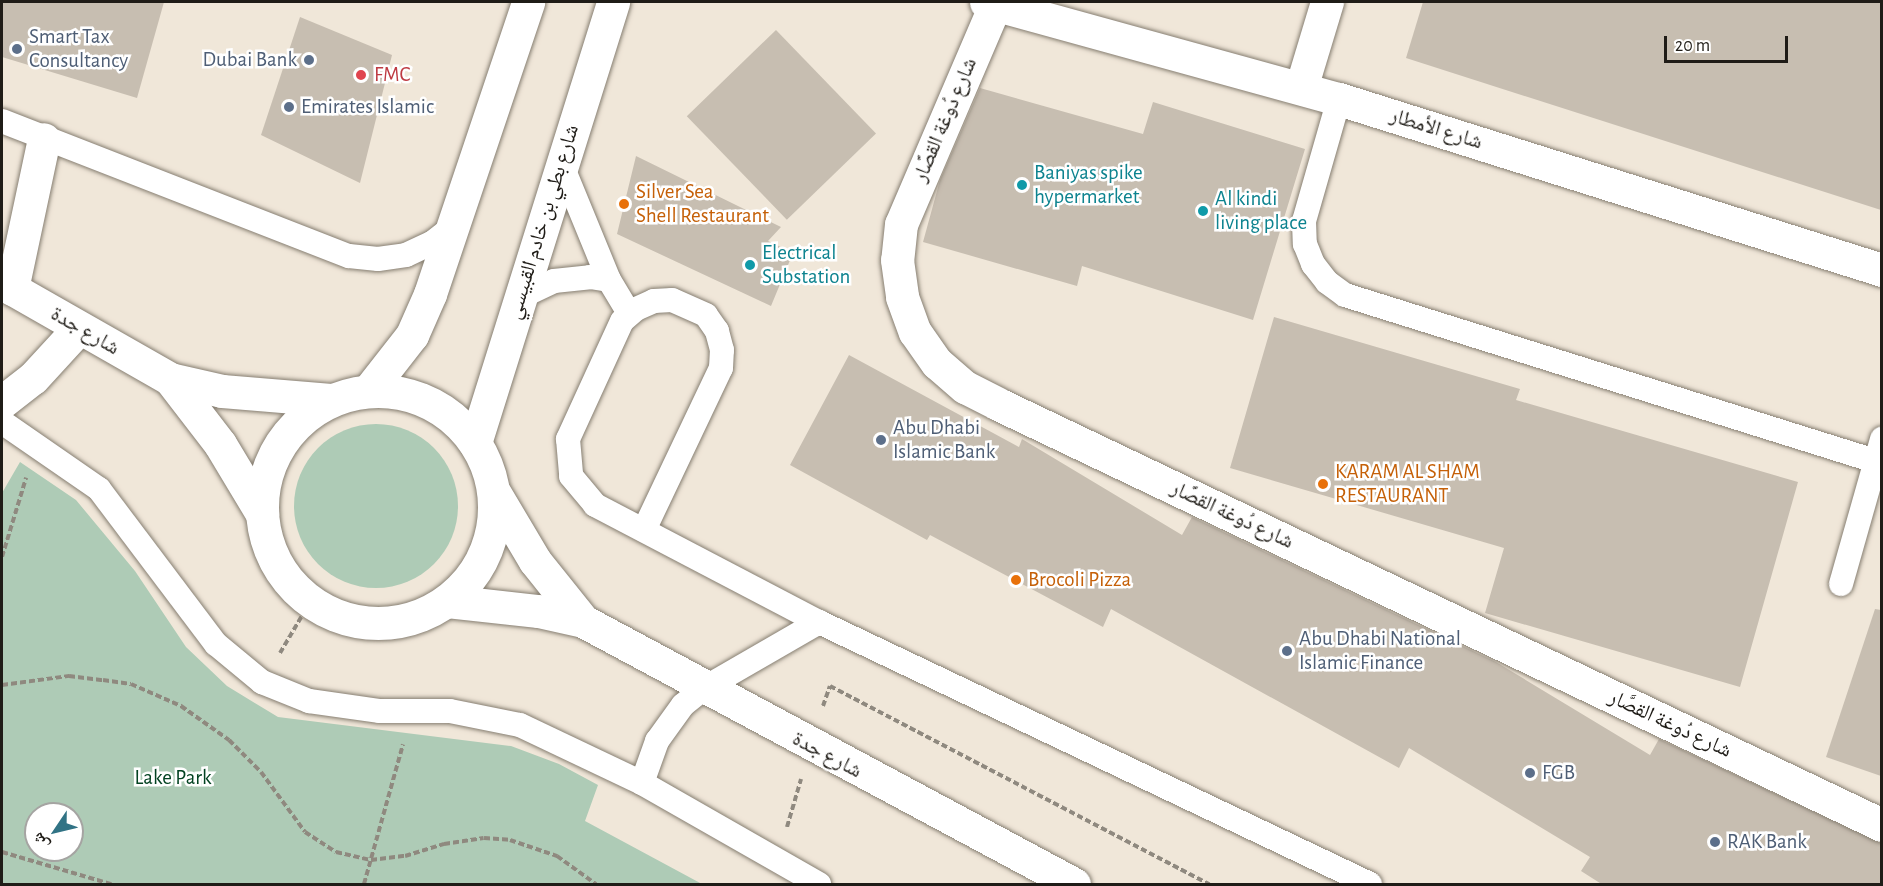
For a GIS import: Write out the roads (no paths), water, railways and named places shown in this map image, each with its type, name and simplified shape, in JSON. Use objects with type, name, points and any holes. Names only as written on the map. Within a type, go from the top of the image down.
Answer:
[{"type":"street","name":"شارع بطي بن خادم القبيسي","points":[[475,443],[613,2]]},
{"type":"street","points":[[1301,88],[1327,2]]},
{"type":"street","name":"شارع الأمطار","points":[[990,3],[1339,99],[1881,270]]},
{"type":"street","name":"شارع دُوغة القصَّار","points":[[990,3],[901,224],[897,260],[902,297],[915,332],[936,363],[965,387],[998,404],[1881,825]]},
{"type":"street","points":[[369,390],[394,363],[416,328],[455,225],[521,7]]},
{"type":"street","points":[[7,286],[44,139]]},
{"type":"street","name":"شارع جدة","points":[[7,286],[170,379],[222,391],[331,400]]},
{"type":"street","points":[[2,402],[33,378],[79,328]]},
{"type":"street","name":"شارع جدة","points":[[170,379],[220,444],[261,514]]},
{"type":"street","points":[[369,390],[400,392],[429,403],[454,420],[475,443],[493,489],[494,521],[485,552],[469,579],[447,601],[420,616],[390,623],[360,622],[330,613],[310,602],[282,573],[268,545],[261,514],[265,479],[279,446],[301,419],[331,400],[369,390]]},
{"type":"street","name":"شارع جدة","points":[[493,489],[535,561],[583,621]]},
{"type":"street","name":"شارع جدة","points":[[447,601],[538,611],[583,621],[703,688],[1074,885]]},
{"type":"lane","points":[[1339,99],[1304,221],[1305,244],[1313,264],[1327,282],[1345,295],[1878,450],[1841,584]]},
{"type":"lane","points":[[2,121],[349,256],[378,259],[406,255],[432,243],[455,225]]},
{"type":"lane","points":[[561,164],[609,280],[629,313]]},
{"type":"lane","points":[[520,297],[554,281],[609,280]]},
{"type":"lane","points":[[644,530],[721,368],[722,350],[717,331],[706,315],[690,305],[672,300],[654,301],[629,313],[613,339],[568,439],[567,458],[581,493],[595,505],[819,622],[1370,885]]},
{"type":"lane","points":[[2,422],[99,489],[216,644],[240,666],[281,692],[309,702],[412,712],[461,712],[520,725],[642,783],[819,885]]},
{"type":"lane","points":[[642,783],[657,741],[683,705],[703,688],[819,622]]},
{"type":"place","name":"Smart Tax Consultancy","points":[[17,49]]},
{"type":"place","name":"Dubai Bank","points":[[309,60]]},
{"type":"place","name":"FMC","points":[[361,75]]},
{"type":"place","name":"Emirates Islamic","points":[[289,107]]},
{"type":"place","name":"Baniyas spike hypermarket","points":[[1022,185]]},
{"type":"place","name":"Silver Sea Shell Restaurant","points":[[624,204]]},
{"type":"place","name":"Al kindi living place","points":[[1203,211]]},
{"type":"place","name":"Electrical Substation","points":[[750,265]]},
{"type":"place","name":"Abu Dhabi Islamic Bank","points":[[881,440]]},
{"type":"place","name":"KARAM AL SHAM RESTAURANT","points":[[1323,484]]},
{"type":"place","name":"Brocoli Pizza","points":[[1016,580]]},
{"type":"place","name":"Abu Dhabi National Islamic Finance","points":[[1287,651]]},
{"type":"place","name":"FGB","points":[[1530,773]]},
{"type":"place","name":"RAK Bank","points":[[1715,842]]},
{"type":"park label","name":"Lake Park","points":[[173,778]]}]
